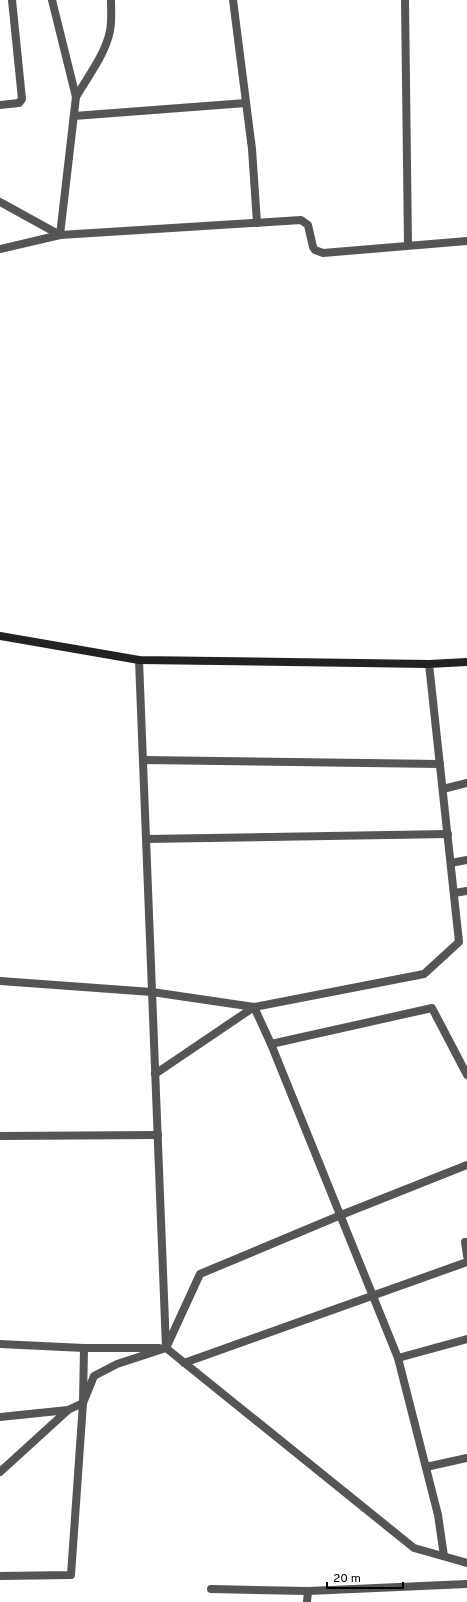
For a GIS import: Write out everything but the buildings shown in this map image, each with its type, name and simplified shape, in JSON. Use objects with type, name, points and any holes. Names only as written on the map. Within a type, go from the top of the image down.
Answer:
[{"type":"main road","points":[[0,636],[139,660],[429,664],[467,662]]},
{"type":"street","points":[[0,105],[19,103],[22,99],[12,0]]},
{"type":"street","points":[[52,0],[76,97],[60,235]]},
{"type":"street","points":[[76,97],[103,51],[107,41],[110,29],[112,0]]},
{"type":"street","points":[[233,0],[252,149],[257,223]]},
{"type":"street","points":[[405,0],[408,245]]},
{"type":"street","points":[[74,116],[246,103]]},
{"type":"street","points":[[0,202],[60,235]]},
{"type":"street","points":[[0,249],[60,235],[304,221],[308,225],[313,248],[320,252],[467,241]]},
{"type":"street","points":[[139,660],[166,1348]]},
{"type":"street","points":[[0,981],[152,992],[254,1007],[424,974],[459,942],[429,664]]},
{"type":"street","points":[[143,760],[440,764]]},
{"type":"street","points":[[443,789],[467,784]]},
{"type":"street","points":[[146,839],[448,834]]},
{"type":"street","points":[[451,863],[467,860]]},
{"type":"street","points":[[454,893],[467,891]]},
{"type":"street","points":[[254,1007],[271,1044],[398,1358],[438,1515],[444,1556]]},
{"type":"street","points":[[156,1074],[254,1007]]},
{"type":"street","points":[[271,1044],[432,1008],[467,1075]]},
{"type":"street","points":[[0,1136],[158,1135]]},
{"type":"street","points":[[0,1472],[68,1410],[83,1403],[94,1376],[117,1364],[166,1348],[200,1274],[341,1215],[467,1165]]},
{"type":"street","points":[[467,1242],[465,1242],[467,1256]]},
{"type":"street","points":[[184,1363],[467,1262]]},
{"type":"street","points":[[398,1358],[467,1339]]},
{"type":"street","points":[[0,1344],[84,1348],[166,1348],[414,1548],[467,1562]]},
{"type":"street","points":[[0,1576],[71,1575],[83,1403],[84,1348]]},
{"type":"street","points":[[0,1417],[68,1410]]},
{"type":"street","points":[[426,1467],[467,1458]]},
{"type":"street","points":[[211,1589],[308,1591],[467,1584]]},
{"type":"street","points":[[307,1602],[308,1591]]}]
